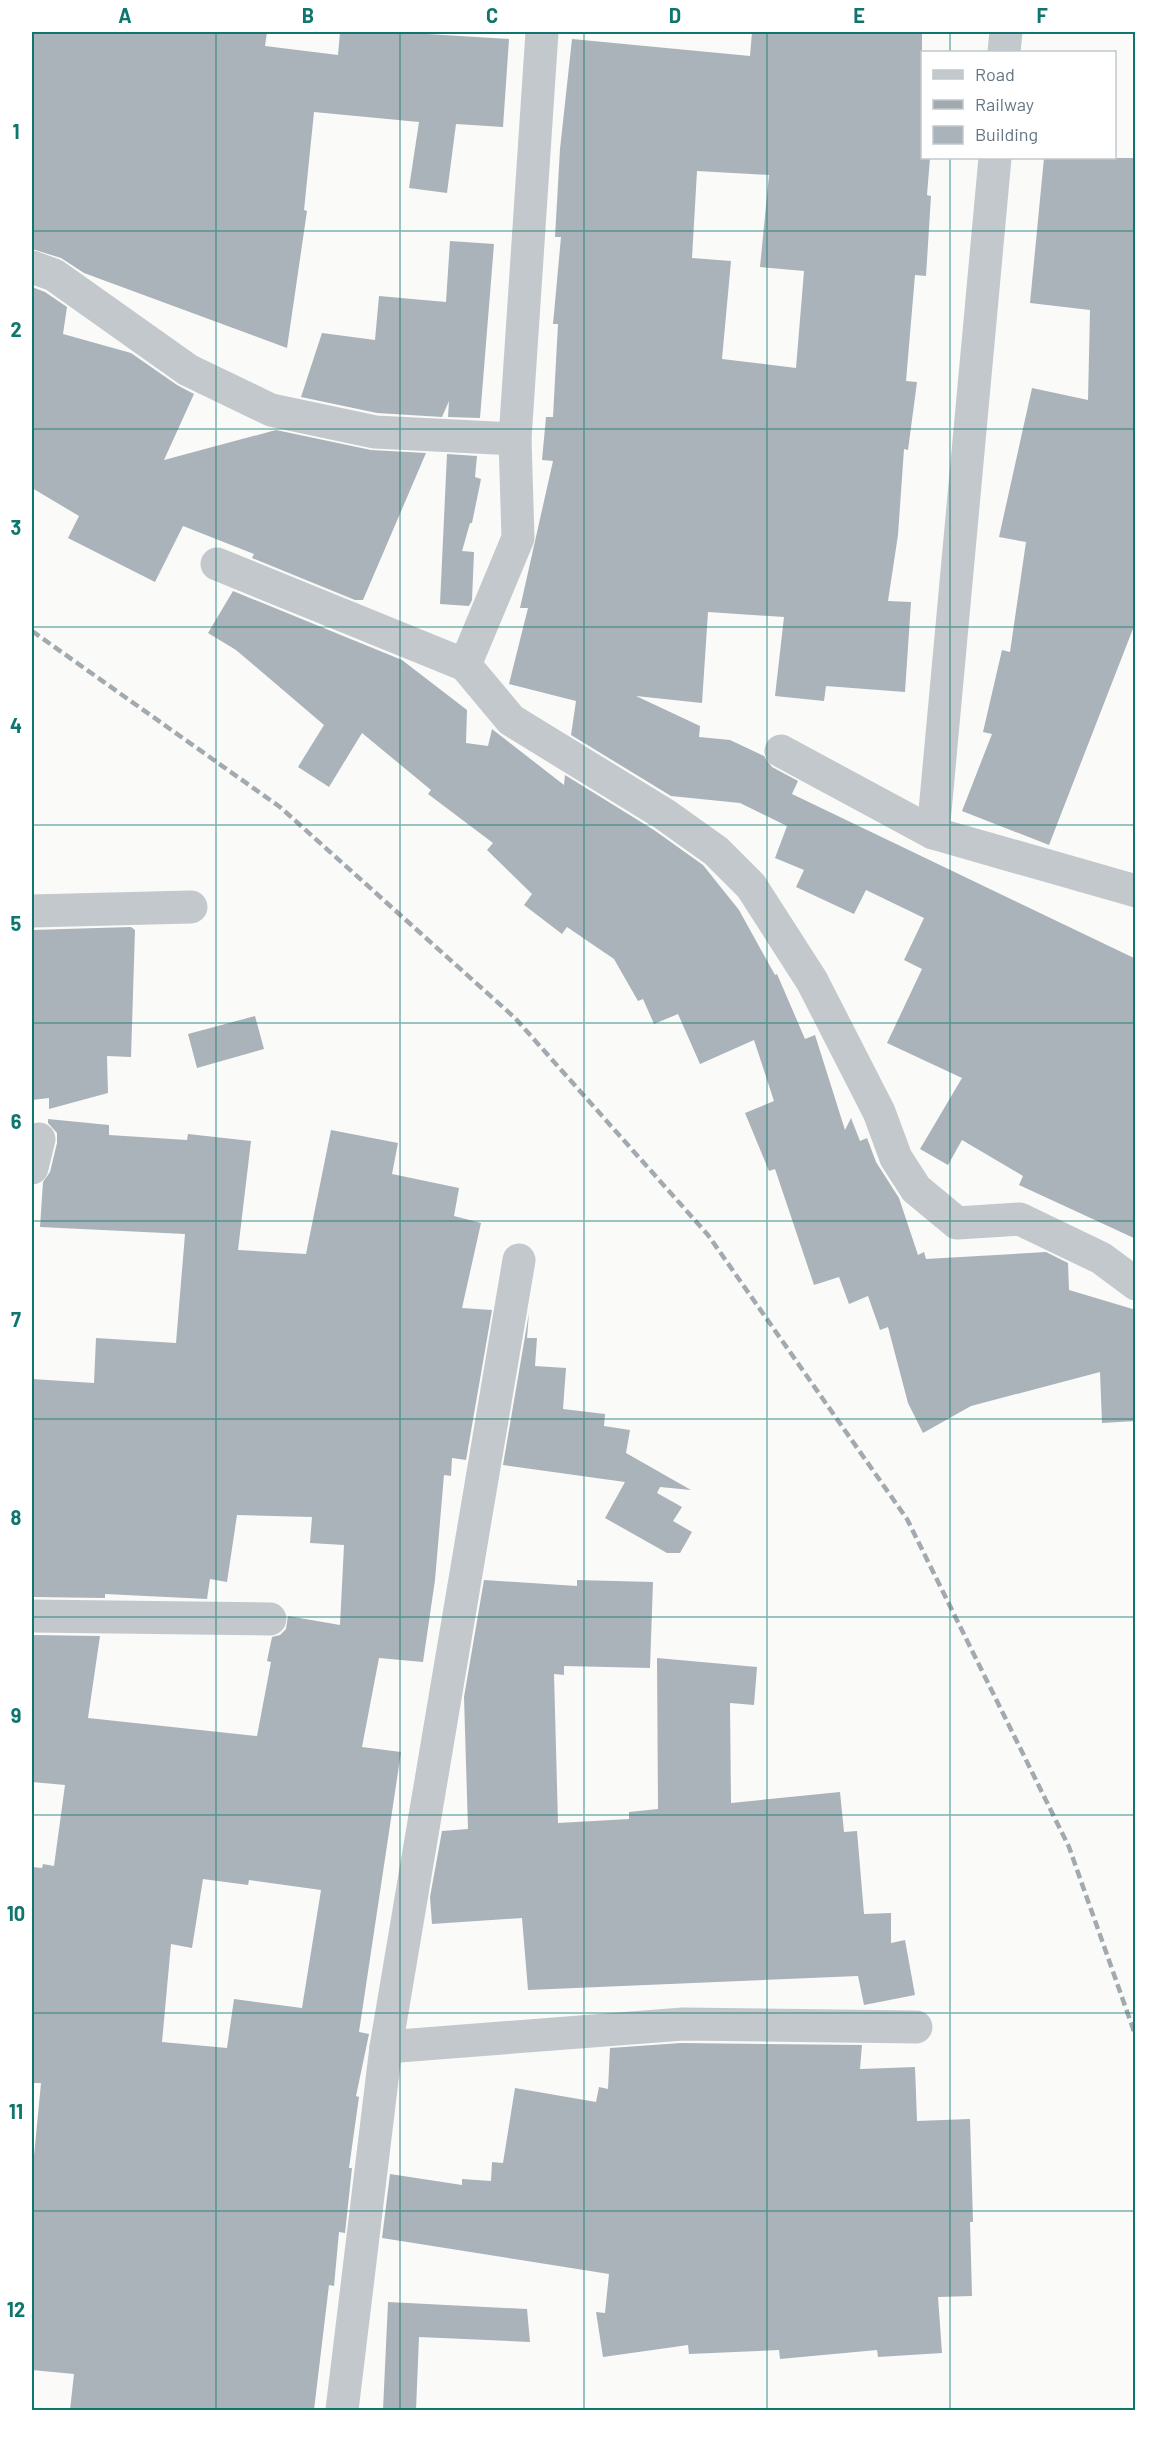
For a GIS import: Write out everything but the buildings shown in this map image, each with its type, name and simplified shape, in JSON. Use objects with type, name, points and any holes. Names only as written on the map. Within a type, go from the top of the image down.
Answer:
[{"type":"street","points":[[465,665],[518,538],[515,438],[542,32]]},
{"type":"street","points":[[1004,51],[1006,32]]},
{"type":"street","points":[[933,833],[995,159]]},
{"type":"street","points":[[32,267],[54,275],[188,370],[271,410],[375,432],[515,438]]},
{"type":"street","points":[[218,564],[465,665],[511,720],[664,814],[716,851],[751,886],[812,981],[879,1112],[897,1158],[916,1189],[957,1223],[1020,1220],[1101,1258],[1136,1284]]},
{"type":"street","points":[[781,751],[933,833],[1136,891]]},
{"type":"street","points":[[32,911],[191,907]]},
{"type":"street","points":[[342,2410],[386,2047],[519,1260]]},
{"type":"street","points":[[32,1616],[270,1619]]},
{"type":"street","points":[[386,2047],[683,2024],[916,2027]]},
{"type":"railway","points":[[32,631],[280,807],[515,1018],[708,1235],[907,1519],[1069,1847],[1136,2037]]}]
